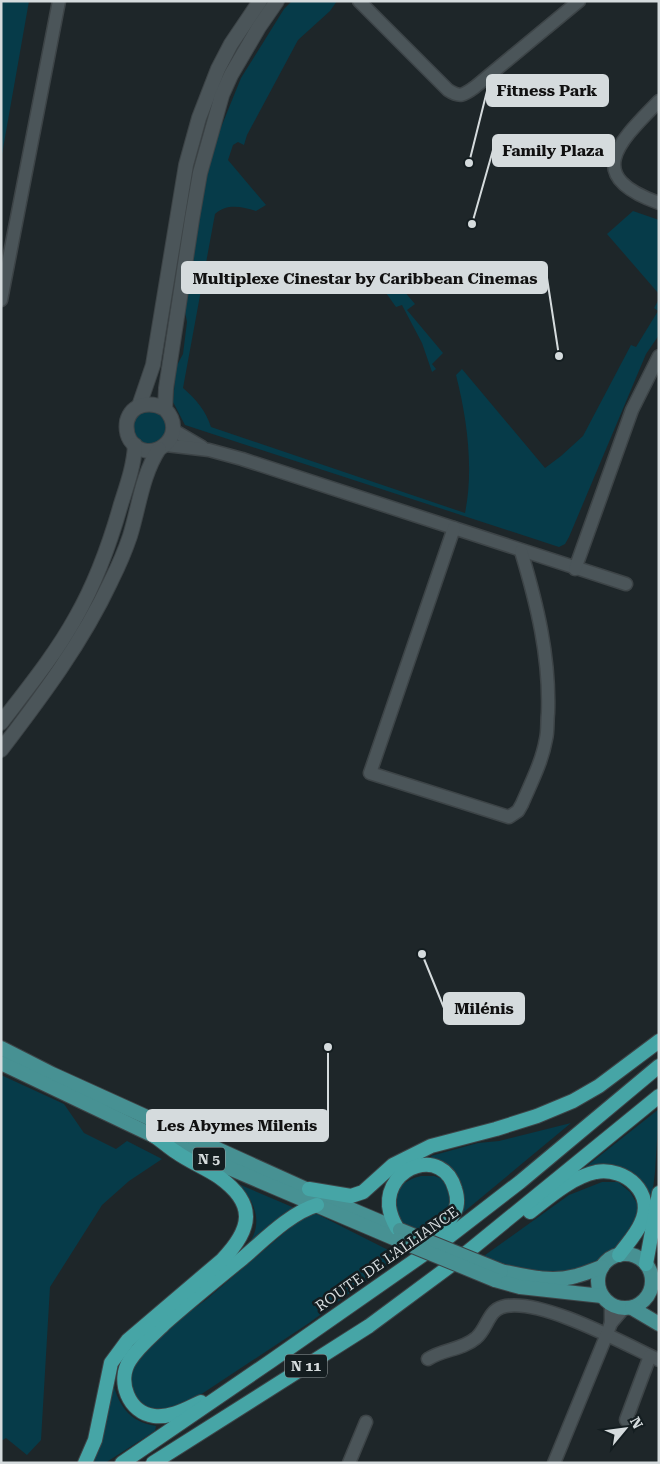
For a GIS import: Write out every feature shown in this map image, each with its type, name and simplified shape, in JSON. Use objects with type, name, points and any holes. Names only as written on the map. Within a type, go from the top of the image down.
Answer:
[{"type":"highway","points":[[309,1189],[345,1196],[357,1195],[393,1166],[431,1146],[538,1116],[573,1101],[599,1086],[659,1041]]},
{"type":"highway","name":"ROUTE DE L'ALLIANCE","points":[[122,1463],[450,1236],[520,1182],[659,1066]]},
{"type":"highway","name":"N 11","points":[[154,1463],[369,1326],[454,1263],[659,1096]]},
{"type":"highway","points":[[85,1463],[95,1440],[108,1376],[116,1355],[128,1340],[222,1260],[236,1246],[245,1228],[245,1207],[231,1187],[219,1177],[176,1152],[154,1136]]},
{"type":"highway","points":[[391,1277],[452,1217],[457,1206],[457,1194],[447,1172],[440,1168],[424,1165],[406,1172],[397,1179],[390,1192],[389,1200],[390,1212],[398,1232]]},
{"type":"highway","points":[[272,1388],[288,1382],[359,1340],[537,1207],[578,1179],[594,1173],[617,1172],[626,1176],[640,1191],[643,1200],[644,1216],[641,1223],[619,1255]]},
{"type":"highway","points":[[646,1264],[658,1209],[659,1194]]},
{"type":"highway","points":[[252,1374],[204,1400],[167,1416],[154,1416],[139,1410],[128,1398],[124,1385],[126,1367],[141,1345],[287,1222],[300,1212],[316,1204]]},
{"type":"main road","points":[[162,447],[146,450],[135,445],[130,440],[126,428],[130,415],[140,406],[153,365],[186,165],[199,118],[218,69],[231,44],[260,1]]},
{"type":"main road","points":[[164,409],[200,173],[222,95],[259,27],[277,1]]},
{"type":"main road","points":[[1,750],[55,679],[88,626],[111,582],[130,537],[149,466],[162,447],[169,441],[173,430],[172,418],[164,409],[152,404],[140,406]]},
{"type":"main road","points":[[1,723],[53,654],[76,617],[96,576],[118,514],[133,462],[135,445]]},
{"type":"main road","name":"N 5","points":[[1,1048],[52,1074],[309,1189],[398,1232],[498,1276],[520,1288],[617,1304]]},
{"type":"main road","name":"N 5","points":[[1,1062],[154,1136],[316,1204],[398,1232]]},
{"type":"main road","points":[[617,1304],[639,1305],[646,1300],[650,1293],[656,1290],[646,1264],[634,1255],[619,1255],[609,1259],[602,1267],[598,1276],[598,1286],[617,1304],[659,1324]]},
{"type":"main road","name":"N 5","points":[[498,1276],[574,1277],[602,1267]]},
{"type":"street","points":[[1,300],[59,1]]},
{"type":"street","points":[[360,1],[448,90],[456,95],[466,94],[475,88],[579,1]]},
{"type":"street","points":[[659,102],[641,119],[615,155],[613,161],[616,177],[624,186],[659,203]]},
{"type":"street","points":[[575,569],[629,418],[659,356]]},
{"type":"street","points":[[173,430],[209,450],[626,584]]},
{"type":"street","points":[[162,447],[209,450]]},
{"type":"street","points":[[454,528],[370,773],[509,817],[518,811],[522,804],[544,748],[548,698],[548,674],[544,643],[521,550]]},
{"type":"street","points":[[554,1463],[617,1304]]},
{"type":"street","points":[[428,1359],[438,1352],[467,1345],[481,1333],[493,1312],[502,1307],[532,1307],[609,1328],[655,1358],[626,1420]]},
{"type":"street","points":[[349,1463],[366,1422]]},
{"type":"shaded area","points":[[1,1],[29,1],[1,160]]},
{"type":"shaded area","points":[[292,1],[337,1],[330,11],[298,40],[247,135],[244,145],[238,142],[233,145],[228,160],[266,205],[256,211],[240,207],[230,207],[215,214],[183,388],[200,406],[211,427],[465,513],[469,479],[468,444],[456,375],[462,369],[545,468],[583,436],[631,345],[636,347],[658,311],[654,308],[659,299],[659,335],[646,354],[569,537],[565,544],[559,547],[185,425],[173,402],[176,367],[183,354],[187,322],[184,307],[211,152],[241,78],[284,9]]},
{"type":"shaded area","points":[[633,211],[659,220],[659,294],[607,234]]},
{"type":"shaded area","points":[[385,269],[415,304],[407,310],[443,353],[432,364],[436,369],[432,372],[422,343],[402,305],[396,307],[379,283],[384,277],[381,272]]},
{"type":"shaded area","points":[[142,410],[159,411],[168,426],[165,438],[148,446],[137,441],[131,424]]},
{"type":"shaded area","points":[[1,1075],[64,1104],[84,1133],[116,1149],[127,1141],[162,1159],[129,1181],[102,1205],[50,1287],[41,1440],[27,1455],[6,1438],[1,1441]]},
{"type":"shaded area","points":[[659,1109],[650,1214],[649,1193],[642,1182],[624,1169],[611,1166],[578,1173]]},
{"type":"shaded area","points":[[571,1123],[459,1216],[460,1188],[456,1174],[443,1163],[432,1159],[431,1156],[478,1143],[499,1141]]},
{"type":"shaded area","points":[[421,1176],[434,1176],[443,1179],[450,1204],[449,1211],[441,1223],[425,1234],[402,1224],[394,1218],[396,1196],[401,1186]]},
{"type":"shaded area","points":[[602,1182],[618,1182],[630,1192],[638,1205],[638,1218],[617,1247],[601,1257],[593,1265],[573,1275],[515,1270],[481,1258],[569,1195]]},
{"type":"shaded area","points":[[236,1183],[297,1209],[230,1263],[249,1243],[256,1227],[255,1211],[252,1203],[248,1195]]},
{"type":"shaded area","points":[[315,1213],[400,1256],[309,1323],[182,1407],[154,1412],[140,1406],[128,1380],[133,1365],[142,1352],[292,1226],[302,1218]]},
{"type":"shaded area","points":[[112,1378],[117,1395],[125,1410],[138,1420],[156,1426],[155,1431],[105,1463],[92,1463],[103,1432]]},
{"type":"place","name":"Fitness Park","points":[[469,163]]},
{"type":"place","name":"Family Plaza","points":[[472,224]]},
{"type":"place","name":"Multiplexe Cinestar by Caribbean Cinemas","points":[[559,356]]},
{"type":"place","name":"Milénis","points":[[422,954]]},
{"type":"place","name":"Les Abymes Milenis","points":[[328,1047]]}]
